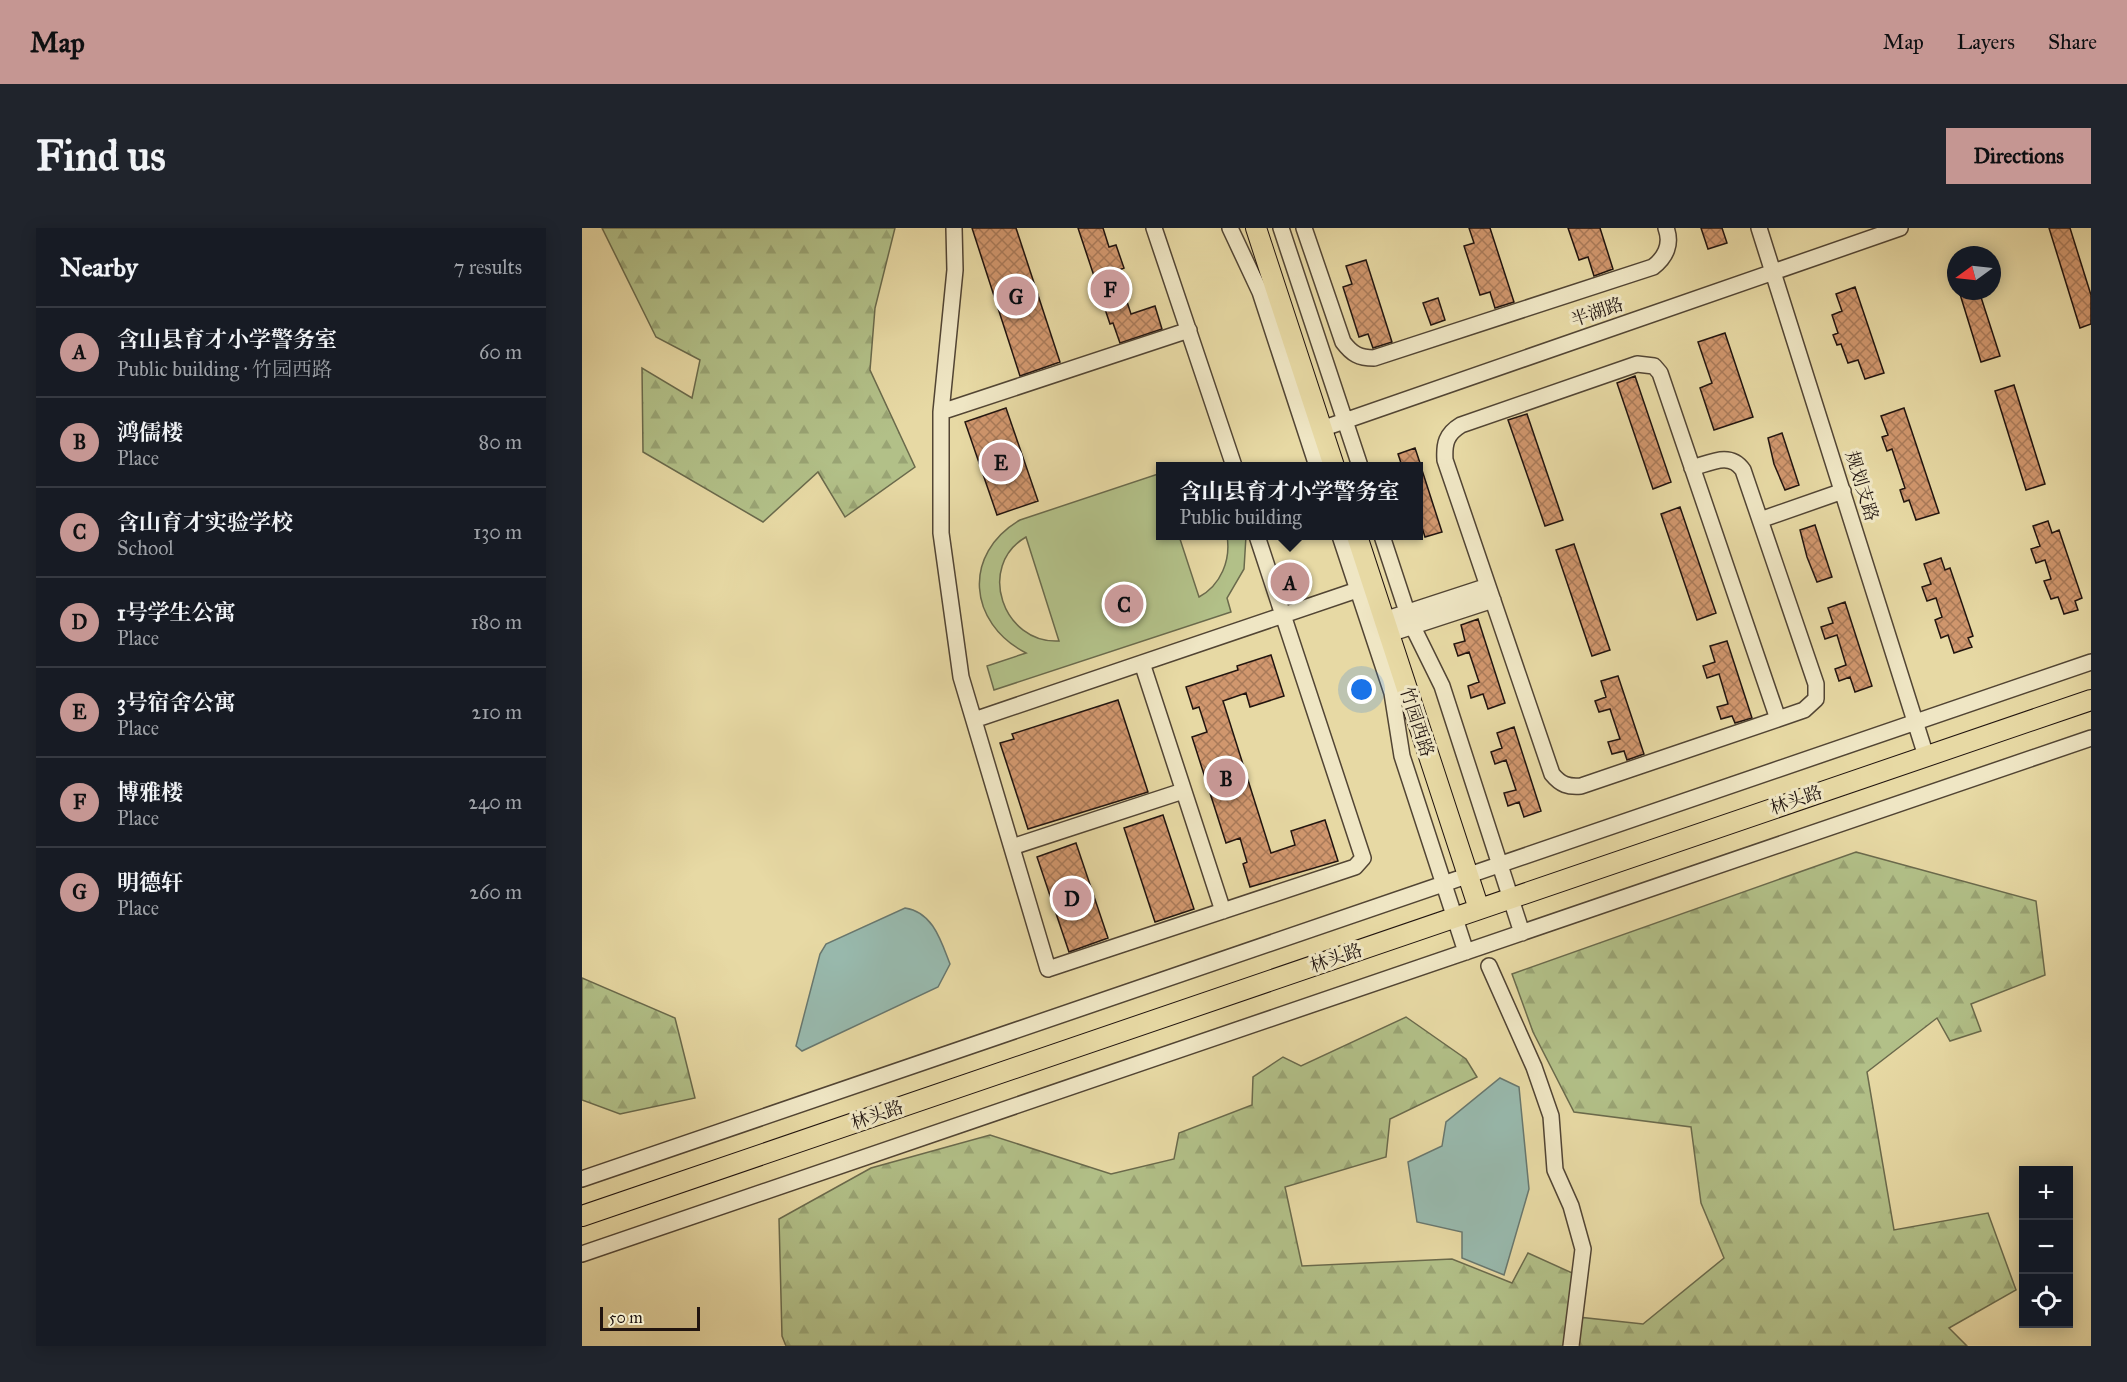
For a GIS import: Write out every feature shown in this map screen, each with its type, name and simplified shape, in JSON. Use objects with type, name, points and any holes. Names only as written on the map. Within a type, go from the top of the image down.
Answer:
[{"type":"main road","points":[[1256,228],[1314,432],[1332,462]]},
{"type":"main road","name":"竹园西路","points":[[1358,540],[1479,909]]},
{"type":"main road","name":"林头路","points":[[582,1216],[2091,700]]},
{"type":"street","points":[[954,228],[955,270],[941,412],[941,533],[961,677],[1048,969],[1354,867],[1363,858],[1258,540]]},
{"type":"street","points":[[1155,228],[1233,462]]},
{"type":"street","points":[[1230,228],[1260,292],[1314,432],[1317,462]]},
{"type":"street","points":[[1281,228],[1359,462]]},
{"type":"street","points":[[1304,228],[1343,342],[1350,352],[1361,358],[1374,358],[1653,267],[1662,260],[1668,248],[1666,228]]},
{"type":"street","name":"规划支路","points":[[1759,228],[1926,756]]},
{"type":"street","name":"半湖路","points":[[1314,432],[1900,228]]},
{"type":"street","points":[[941,412],[1189,330]]},
{"type":"street","points":[[1692,468],[1723,459],[1738,463],[1760,520],[1817,691],[1811,705],[1778,718],[1581,786],[1565,786],[1552,774],[1445,460],[1446,440],[1452,430],[1461,425],[1646,363],[1654,366],[1659,373],[1778,718]]},
{"type":"street","points":[[1760,520],[1843,491]]},
{"type":"street","points":[[1341,540],[1392,693],[1402,756],[1466,952]]},
{"type":"street","points":[[1383,540],[1410,619],[1442,686],[1522,933]]},
{"type":"street","points":[[974,720],[1373,585]]},
{"type":"street","points":[[1386,627],[1491,593]]},
{"type":"street","points":[[582,1179],[2091,662]]},
{"type":"street","points":[[1142,663],[1223,911]]},
{"type":"street","points":[[582,1254],[2091,738]]},
{"type":"street","points":[[1012,847],[1184,791]]},
{"type":"street","points":[[1489,966],[1534,1066],[1551,1116],[1555,1170],[1571,1206],[1584,1249],[1571,1346]]},
{"type":"green space","points":[[602,228],[895,228],[875,308],[870,370],[915,467],[845,517],[818,472],[763,522],[643,452],[642,368],[692,398],[700,360],[656,337]]},
{"type":"green space","points":[[1156,475],[1156,540],[1180,540],[1199,597],[1213,586],[1223,571],[1226,563],[1227,540],[1246,540],[1244,569],[1227,598],[1231,612],[994,690],[987,666],[1026,653],[1007,640],[992,624],[983,607],[980,588],[981,569],[988,551],[1001,534],[1020,520]],"holes":[[[1026,537],[1059,641],[1039,639],[1023,630],[1011,617],[1003,601],[1000,583],[1002,566],[1011,550]]]},
{"type":"green space","points":[[1856,852],[2036,901],[2045,975],[1971,1004],[1981,1031],[1950,1041],[1937,1018],[1867,1072],[1894,1230],[1988,1213],[2016,1290],[1949,1328],[1967,1346],[786,1346],[782,1336],[779,1219],[871,1168],[990,1135],[1111,1174],[1174,1159],[1179,1133],[1252,1105],[1253,1077],[1283,1057],[1301,1066],[1406,1017],[1466,1059],[1477,1077],[1390,1119],[1386,1157],[1285,1187],[1302,1266],[1452,1259],[1512,1283],[1528,1253],[1581,1277],[1569,1316],[1643,1324],[1724,1258],[1701,1203],[1691,1127],[1574,1112],[1533,1032],[1512,974]]},
{"type":"green space","points":[[582,978],[675,1018],[695,1098],[620,1114],[582,1100]]},
{"type":"water","points":[[905,908],[923,915],[929,921],[943,946],[950,964],[938,987],[802,1051],[796,1046],[820,954],[826,944]]},
{"type":"water","points":[[1500,1078],[1519,1087],[1529,1189],[1504,1275],[1462,1258],[1462,1232],[1417,1222],[1408,1162],[1442,1146],[1446,1122]]},
{"type":"building","points":[[972,228],[1016,228],[1060,362],[1020,376]]},
{"type":"building","points":[[1078,228],[1103,228],[1109,247],[1116,245],[1124,268],[1117,271],[1131,314],[1155,306],[1162,329],[1120,343],[1113,323],[1110,324]]},
{"type":"building","points":[[1469,228],[1490,228],[1514,302],[1495,308],[1490,292],[1480,295],[1464,246],[1474,243]]},
{"type":"building","points":[[1568,228],[1600,228],[1613,269],[1594,276],[1588,257],[1579,260]]},
{"type":"building","points":[[1701,228],[1722,228],[1727,243],[1708,249]]},
{"type":"building","points":[[2049,228],[2070,228],[2091,295],[2091,324],[2080,328]]},
{"type":"building","points":[[1366,260],[1392,342],[1373,348],[1368,334],[1359,337],[1343,287],[1352,284],[1346,266]]},
{"type":"building","points":[[1855,287],[1884,373],[1865,379],[1858,360],[1848,363],[1841,344],[1837,345],[1833,335],[1838,333],[1832,315],[1842,311],[1836,294]]},
{"type":"building","points":[[1438,298],[1445,320],[1431,325],[1423,303]]},
{"type":"building","points":[[1962,300],[1982,300],[2000,356],[1981,362]]},
{"type":"building","points":[[1725,333],[1753,417],[1714,430],[1700,388],[1712,383],[1698,342]]},
{"type":"building","points":[[1635,376],[1671,482],[1653,489],[1617,383]]},
{"type":"building","points":[[2014,385],[2045,484],[2026,490],[1995,391]]},
{"type":"building","points":[[1006,408],[1038,501],[997,515],[965,422]]},
{"type":"building","points":[[1904,408],[1939,513],[1916,520],[1909,500],[1904,502],[1900,490],[1905,488],[1892,449],[1887,451],[1882,437],[1888,435],[1881,416]]},
{"type":"building","points":[[1527,414],[1563,520],[1545,526],[1508,420]]},
{"type":"building","points":[[1782,433],[1799,485],[1785,490],[1774,464],[1768,438]]},
{"type":"building","points":[[1415,448],[1420,462],[1401,462],[1398,454]]},
{"type":"building","points":[[1423,473],[1442,532],[1425,537],[1423,531]]},
{"type":"building","points":[[1680,507],[1716,613],[1697,620],[1661,514]]},
{"type":"building","points":[[2048,521],[2052,533],[2059,530],[2082,598],[2075,601],[2078,610],[2064,614],[2058,597],[2051,599],[2044,581],[2051,579],[2045,560],[2036,563],[2031,549],[2040,546],[2033,526]]},
{"type":"building","points":[[1815,525],[1832,577],[1817,582],[1800,530]]},
{"type":"building","points":[[1574,544],[1610,650],[1592,656],[1556,550]]},
{"type":"building","points":[[1941,558],[1945,570],[1950,568],[1973,636],[1968,638],[1972,647],[1954,653],[1948,635],[1941,638],[1935,620],[1942,617],[1936,598],[1927,601],[1922,587],[1931,584],[1924,564]]},
{"type":"building","points":[[1845,602],[1872,686],[1855,692],[1850,677],[1839,681],[1835,669],[1846,665],[1837,635],[1825,639],[1821,627],[1833,623],[1828,608]]},
{"type":"building","points":[[1478,619],[1505,703],[1488,709],[1483,694],[1471,698],[1468,686],[1479,682],[1469,652],[1458,656],[1454,644],[1465,641],[1461,625]]},
{"type":"building","points":[[1727,641],[1752,718],[1735,723],[1732,716],[1721,719],[1717,707],[1728,704],[1719,674],[1707,678],[1703,666],[1715,662],[1710,646]]},
{"type":"building","points":[[1271,655],[1284,696],[1250,707],[1246,693],[1223,701],[1271,853],[1295,845],[1291,831],[1325,820],[1338,861],[1250,887],[1243,864],[1247,862],[1240,838],[1226,843],[1192,737],[1207,732],[1199,707],[1193,709],[1186,687],[1238,670],[1237,666]]},
{"type":"building","points":[[1618,676],[1644,754],[1627,760],[1624,751],[1612,754],[1608,742],[1620,739],[1610,709],[1599,712],[1595,701],[1606,697],[1601,681]]},
{"type":"building","points":[[1118,700],[1148,792],[1028,829],[1000,743],[1014,739],[1012,734]]},
{"type":"building","points":[[1514,727],[1541,811],[1524,817],[1519,802],[1508,806],[1504,793],[1516,790],[1506,760],[1495,764],[1491,752],[1502,748],[1497,733]]},
{"type":"building","points":[[1163,815],[1194,909],[1155,922],[1124,828]]},
{"type":"building","points":[[1076,843],[1108,938],[1069,952],[1037,857]]},
{"type":"place","name":"博雅楼","points":[[1110,289]]},
{"type":"place","name":"明德轩","points":[[1016,296]]},
{"type":"place","name":"3号宿舍公寓","points":[[1001,462]]},
{"type":"place","name":"含山县育才小学警务室","points":[[1290,582]]},
{"type":"place","name":"含山育才实验学校","points":[[1124,604]]},
{"type":"place","name":"鸿儒楼","points":[[1226,778]]},
{"type":"place","name":"1号学生公寓","points":[[1072,898]]}]
